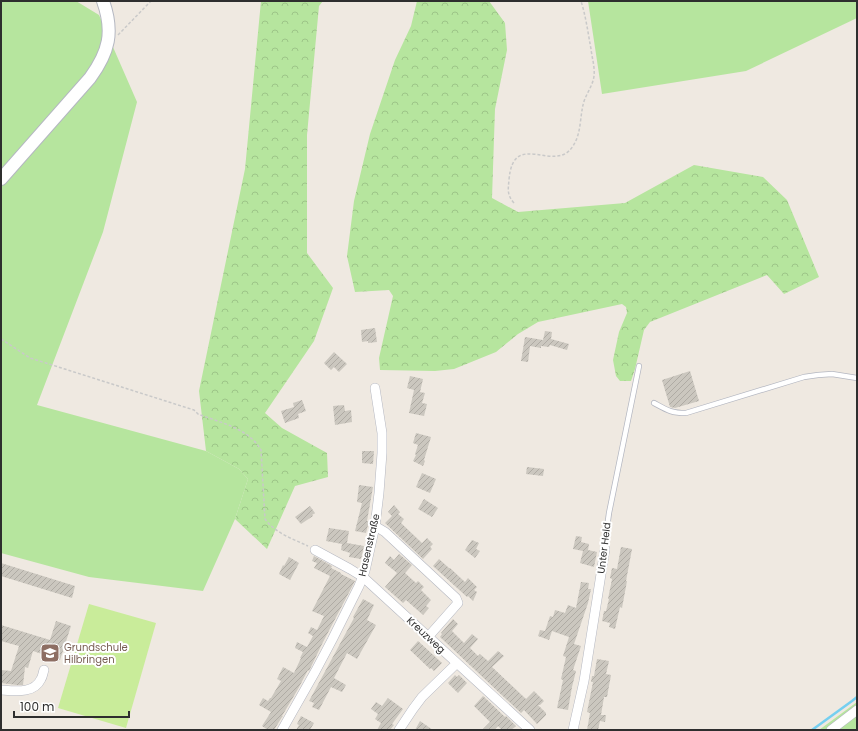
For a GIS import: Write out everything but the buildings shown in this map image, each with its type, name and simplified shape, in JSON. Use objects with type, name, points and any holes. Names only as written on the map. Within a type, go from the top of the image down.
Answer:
[{"type":"main road","points":[[1,179],[98,67],[107,46],[109,33],[107,11],[103,1]]},
{"type":"street","name":"Hasenstraße","points":[[282,730],[325,653],[363,577],[367,563],[375,526],[382,454],[382,433],[376,388]]},
{"type":"street","points":[[375,526],[458,601],[458,603],[428,637]]},
{"type":"street","name":"Unter Held","points":[[573,730],[584,681],[605,549]]},
{"type":"street","name":"Kreuzweg","points":[[315,550],[363,577],[456,664],[530,730]]},
{"type":"street","points":[[400,730],[422,698],[456,664]]},
{"type":"street","points":[[1,690],[25,691],[32,688],[41,680],[44,670]]},
{"type":"street","points":[[832,730],[857,710]]},
{"type":"lane","name":"Unter Held","points":[[605,549],[609,513],[639,366]]},
{"type":"lane","points":[[654,403],[668,411],[686,413],[804,377],[832,374],[857,378]]},
{"type":"path","points":[[107,46],[139,15],[151,1]]},
{"type":"path","points":[[514,203],[509,195],[508,189],[510,170],[514,160],[523,154],[557,157],[569,151],[574,145],[578,135],[583,103],[594,77],[586,17],[581,1]]},
{"type":"path","points":[[1,339],[30,358],[194,410],[198,414],[238,428],[251,437],[261,450],[265,520],[275,530],[315,550]]},
{"type":"green space","points":[[1,1],[76,1],[99,15],[137,102],[103,232],[37,405],[206,451],[239,469],[248,479],[235,519],[203,591],[89,577],[1,553]]},
{"type":"green space","points":[[261,1],[323,1],[319,6],[307,135],[307,253],[333,288],[314,341],[265,413],[282,428],[327,453],[328,477],[295,486],[267,549],[235,519],[248,479],[239,469],[206,451],[199,391],[245,169]]},
{"type":"green space","points":[[417,1],[489,1],[505,23],[507,50],[495,109],[492,198],[518,212],[625,203],[694,165],[763,177],[787,200],[819,277],[784,294],[767,275],[650,322],[644,330],[631,381],[620,381],[616,376],[613,360],[619,332],[627,313],[626,307],[622,304],[538,322],[518,334],[496,352],[454,369],[435,371],[380,370],[379,358],[393,296],[389,290],[355,292],[347,256],[354,201],[370,134],[395,60],[411,26]]},
{"type":"green space","points":[[588,1],[857,1],[857,18],[746,71],[602,94]]},
{"type":"green space","points":[[89,604],[156,623],[126,728],[58,708]]},
{"type":"green space","points":[[857,702],[857,730],[819,730]]},
{"type":"waterway","points":[[812,730],[857,697]]},
{"type":"place","name":"Grundschule Hilbringen","points":[[50,653]]}]
